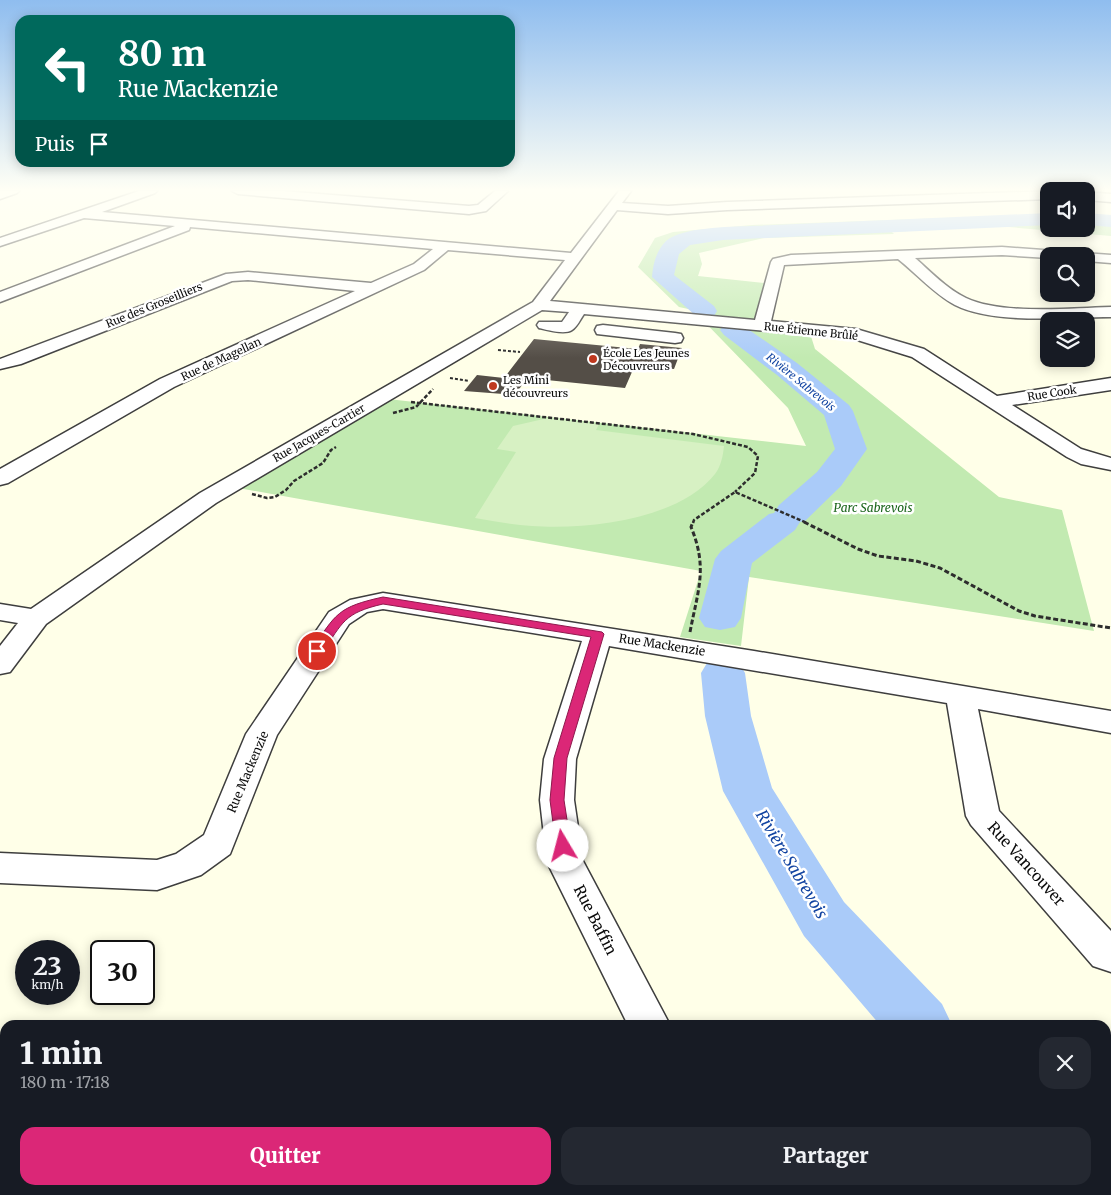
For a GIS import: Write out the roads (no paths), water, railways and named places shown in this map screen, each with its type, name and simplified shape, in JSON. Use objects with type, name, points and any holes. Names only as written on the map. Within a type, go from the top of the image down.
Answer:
[{"type":"street","points":[[2,296],[131,247]]},
{"type":"street","name":"Rue de Magellan","points":[[0,478],[167,384],[419,267],[443,247]]},
{"type":"street","points":[[453,247],[574,257]]},
{"type":"street","name":"Rue Jacques-Cartier","points":[[0,665],[36,618],[208,498],[539,305],[582,247]]},
{"type":"street","points":[[762,326],[778,262],[791,259],[1002,251],[1040,254]]},
{"type":"street","points":[[903,256],[960,302],[975,307],[999,311],[1111,312]]},
{"type":"street","points":[[1095,258],[1111,259]]},
{"type":"street","name":"Rue des Groseilliers","points":[[0,364],[15,360],[231,277],[248,276],[374,288]]},
{"type":"street","name":"Rue Étienne Brûlé","points":[[539,305],[856,334],[918,353],[1074,453],[1089,460],[1111,464]]},
{"type":"street","points":[[545,325],[566,327],[579,310]]},
{"type":"street","points":[[629,333],[640,315]]},
{"type":"street","points":[[603,330],[675,338]]},
{"type":"street","name":"Rue Cook","points":[[993,402],[1111,384]]},
{"type":"street","points":[[0,462],[22,466]]},
{"type":"street","name":"Rue Mackenzie","points":[[0,868],[157,875],[188,866],[218,844],[262,734],[340,618],[358,606],[383,601],[598,634],[1111,722]]},
{"type":"street","points":[[0,612],[36,618]]},
{"type":"street","name":"Rue Baffin","points":[[598,634],[560,758],[558,809],[565,862],[647,1020]]},
{"type":"street","name":"Rue Vancouver","points":[[961,697],[984,816],[1107,954],[1111,956]]},
{"type":"waterway","name":"Rivière Sabrevois","points":[[672,247],[665,263],[663,277],[705,311]]},
{"type":"waterway","name":"Rivière Sabrevois","points":[[733,330],[787,369],[838,411],[851,449],[829,479],[792,513]]},
{"type":"waterway","name":"Rivière Sabrevois","points":[[720,618],[734,559],[782,522]]},
{"type":"waterway","name":"Rivière Sabrevois","points":[[723,673],[728,716],[748,791],[824,919],[915,1020]]},
{"type":"place","name":"École Les Jeunes Découvreurs","points":[[593,359]]},
{"type":"place","name":"Les Mini découvreurs","points":[[493,386]]},
{"type":"park label","name":"Parc Sabrevois","points":[[873,508]]}]
